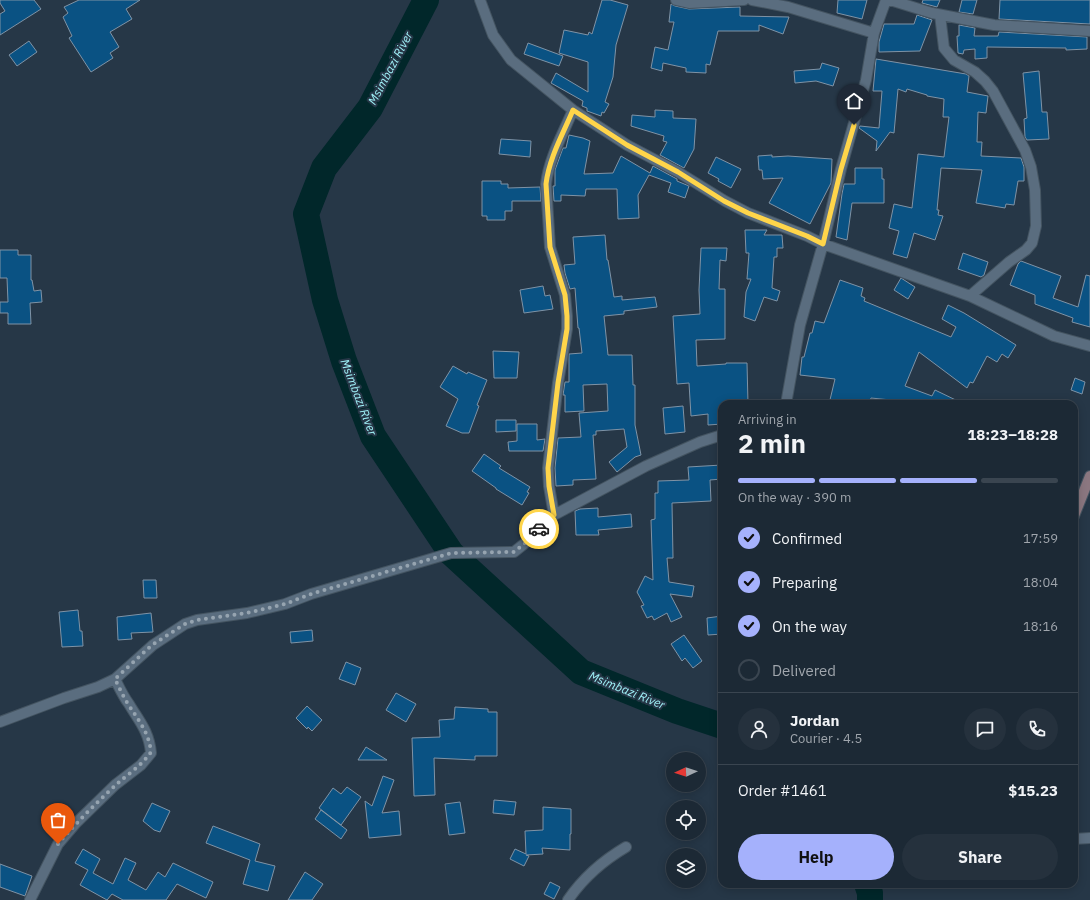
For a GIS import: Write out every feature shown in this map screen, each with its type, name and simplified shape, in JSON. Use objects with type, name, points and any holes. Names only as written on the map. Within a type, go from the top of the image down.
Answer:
[{"type":"street","points":[[480,0],[493,35],[511,60],[573,110],[627,145],[678,172],[724,201],[748,213],[807,236],[823,244],[970,296],[1054,336],[1090,346]]},
{"type":"street","points":[[676,0],[689,3],[744,0]]},
{"type":"street","points":[[752,0],[788,7],[874,33]]},
{"type":"street","points":[[787,400],[800,325],[866,80],[874,33],[886,0]]},
{"type":"street","points":[[890,0],[940,15],[994,26],[1090,31]]},
{"type":"street","points":[[940,15],[944,48],[954,60],[975,72],[986,81],[993,91],[1025,150],[1031,167],[1035,190],[1036,226],[1032,243],[1026,250],[1009,262],[970,296]]},
{"type":"street","points":[[554,515],[549,486],[548,468],[558,383],[567,329],[567,316],[565,295],[550,247],[546,184],[547,175],[555,150],[573,110]]},
{"type":"street","points":[[0,722],[64,698],[98,688],[115,679],[152,645],[185,624],[197,620],[247,613],[285,604],[311,594],[451,553],[514,552],[554,515],[646,466],[700,442],[718,437]]},
{"type":"street","points":[[1078,506],[1090,476]]},
{"type":"street","points":[[30,900],[58,844],[75,824],[115,786],[141,764],[151,752],[148,735],[128,704],[115,679]]},
{"type":"street","points":[[1078,839],[1090,838]]},
{"type":"street","points":[[568,900],[576,889],[609,857],[626,847]]},
{"type":"building","points":[[0,0],[34,0],[41,9],[0,35],[0,14],[5,11],[0,3]]},
{"type":"building","points":[[79,0],[140,0],[126,9],[132,19],[110,32],[119,47],[110,53],[113,58],[91,72],[69,38],[72,36],[63,17],[68,13],[64,7]]},
{"type":"building","points":[[602,0],[610,0],[628,5],[616,45],[613,77],[605,102],[609,104],[604,113],[602,112],[601,116],[587,111],[587,108],[582,106],[583,101],[551,83],[556,73],[588,92],[588,62],[559,53],[564,30],[588,35],[589,32],[592,34]]},
{"type":"building","points":[[838,0],[867,0],[862,19],[837,13]]},
{"type":"building","points":[[923,0],[940,0],[937,7],[922,3]]},
{"type":"building","points":[[962,0],[977,0],[973,14],[959,12]]},
{"type":"building","points":[[1000,0],[1090,0],[1090,24],[999,19]]},
{"type":"building","points":[[671,4],[689,9],[740,7],[740,16],[789,17],[783,34],[759,25],[759,31],[718,31],[710,65],[706,64],[706,73],[686,72],[686,68],[663,63],[662,71],[651,68],[655,47],[668,50],[674,22],[669,22]]},
{"type":"building","points":[[917,15],[932,20],[920,51],[879,52],[879,42],[884,24],[914,24]]},
{"type":"building","points":[[959,25],[975,28],[974,36],[998,36],[999,32],[1087,37],[1087,49],[1066,50],[1066,48],[987,47],[987,58],[975,59],[975,49],[964,50],[963,54],[958,53],[957,36],[959,36]]},
{"type":"building","points":[[29,41],[37,52],[17,66],[9,55]]},
{"type":"building","points":[[528,43],[563,56],[559,66],[524,54]]},
{"type":"building","points":[[876,59],[966,74],[969,76],[967,92],[988,96],[986,113],[978,112],[977,142],[982,142],[981,156],[1021,158],[1024,167],[1024,181],[1018,181],[1014,205],[1006,204],[1005,208],[976,203],[982,170],[941,168],[937,210],[939,210],[938,215],[943,216],[935,240],[914,233],[907,258],[893,254],[899,231],[889,228],[894,204],[912,208],[918,154],[944,157],[949,117],[943,117],[944,99],[927,96],[907,89],[906,92],[898,89],[894,133],[890,132],[876,151],[877,141],[859,128],[860,126],[879,128],[882,91],[873,91]]},
{"type":"building","points":[[822,63],[839,68],[833,86],[816,81],[795,83],[794,71],[820,69]]},
{"type":"building","points":[[1039,71],[1042,112],[1047,112],[1049,139],[1027,140],[1025,137],[1024,119],[1027,118],[1023,73]]},
{"type":"building","points":[[655,110],[673,111],[673,118],[696,119],[694,149],[684,168],[660,155],[667,142],[663,141],[664,136],[631,126],[632,115],[655,117]]},
{"type":"building","points":[[569,135],[590,141],[584,174],[613,173],[621,156],[650,173],[653,166],[677,179],[677,181],[689,186],[685,198],[668,192],[671,183],[649,175],[638,195],[639,218],[618,219],[617,189],[586,189],[585,196],[561,195],[561,201],[554,201],[553,186],[555,186],[555,170],[563,148],[566,148]]},
{"type":"building","points":[[501,139],[531,141],[530,157],[499,154]]},
{"type":"building","points":[[772,155],[772,157],[788,156],[832,159],[831,183],[810,224],[769,203],[783,178],[763,179],[762,170],[759,170],[758,156]]},
{"type":"building","points":[[716,157],[741,169],[731,188],[718,181],[719,179],[708,173]]},
{"type":"building","points":[[855,168],[882,168],[882,179],[884,179],[884,203],[852,203],[847,240],[836,237],[844,184],[855,184]]},
{"type":"building","points":[[482,181],[501,181],[501,184],[508,184],[508,188],[540,187],[541,201],[512,201],[512,211],[505,211],[505,220],[487,220],[487,216],[482,216]]},
{"type":"building","points":[[745,230],[767,230],[764,235],[782,235],[783,248],[777,248],[777,257],[774,257],[772,288],[780,291],[777,301],[764,297],[755,321],[744,317],[746,292],[751,279],[747,279],[749,253],[746,253]]},
{"type":"building","points":[[605,235],[607,260],[614,297],[622,296],[622,300],[655,297],[657,307],[624,311],[624,314],[604,316],[608,355],[632,355],[633,385],[635,385],[635,425],[641,455],[635,457],[617,472],[609,462],[627,447],[624,429],[596,431],[596,435],[593,435],[596,479],[573,480],[573,485],[556,486],[555,468],[558,438],[581,437],[579,413],[608,411],[607,384],[583,385],[584,411],[565,412],[565,395],[563,395],[565,382],[569,382],[569,354],[582,353],[578,328],[575,288],[570,289],[564,265],[575,264],[573,237]]},
{"type":"building","points":[[701,248],[727,248],[726,261],[720,260],[719,289],[725,289],[725,339],[696,340],[697,366],[726,363],[747,363],[748,400],[718,400],[718,424],[708,425],[708,414],[691,416],[689,383],[677,384],[673,316],[700,314],[699,290]]},
{"type":"building","points":[[0,250],[18,250],[18,255],[31,255],[31,280],[34,291],[41,290],[42,302],[30,303],[31,324],[8,324],[8,313],[0,313],[0,302],[8,302],[7,278],[0,278]]},
{"type":"building","points":[[963,253],[988,262],[984,275],[981,277],[958,269]]},
{"type":"building","points":[[1021,261],[1061,276],[1053,298],[1078,307],[1086,275],[1090,276],[1090,327],[1072,322],[1073,318],[1035,304],[1035,295],[1010,285],[1018,264]]},
{"type":"building","points":[[901,278],[915,287],[908,299],[894,290]]},
{"type":"building","points":[[840,280],[863,288],[861,296],[865,298],[864,301],[951,337],[956,327],[942,319],[948,305],[964,313],[1016,345],[1008,358],[1002,354],[997,362],[987,356],[973,383],[970,382],[967,388],[919,352],[905,386],[932,396],[935,390],[956,400],[891,400],[871,398],[870,400],[830,400],[835,379],[800,375],[802,357],[804,357],[810,333],[812,333],[815,321],[824,323]]},
{"type":"building","points":[[543,286],[545,296],[550,295],[553,309],[524,313],[520,290]]},
{"type":"building","points":[[493,351],[519,352],[517,378],[494,378]]},
{"type":"building","points":[[453,366],[467,374],[468,372],[487,380],[477,405],[479,406],[469,433],[462,433],[446,426],[458,399],[440,387]]},
{"type":"building","points":[[1075,378],[1085,382],[1082,394],[1071,390]]},
{"type":"building","points":[[683,406],[685,432],[665,434],[663,408]]},
{"type":"building","points":[[496,420],[516,420],[516,431],[496,432]]},
{"type":"building","points":[[517,424],[537,424],[537,440],[545,439],[543,451],[509,451],[508,442],[517,441]]},
{"type":"building","points":[[484,454],[501,466],[499,468],[530,487],[527,492],[529,493],[522,505],[496,489],[472,471]]},
{"type":"building","points":[[718,465],[718,479],[710,480],[711,501],[672,503],[673,558],[667,558],[669,582],[694,586],[692,597],[670,594],[682,617],[671,622],[667,613],[654,620],[652,616],[647,618],[641,606],[644,605],[637,592],[645,576],[653,580],[651,520],[655,519],[655,493],[658,493],[658,481],[689,480],[688,467]]},
{"type":"building","points":[[598,508],[598,517],[631,514],[632,527],[598,530],[599,535],[576,535],[575,511],[580,509]]},
{"type":"building","points":[[143,580],[156,580],[157,598],[144,598]]},
{"type":"building","points":[[78,610],[83,646],[62,647],[59,612]]},
{"type":"building","points":[[151,613],[153,632],[131,633],[132,639],[118,640],[117,617]]},
{"type":"building","points":[[718,617],[718,634],[708,635],[707,618]]},
{"type":"building","points":[[312,630],[313,641],[291,643],[290,632]]},
{"type":"building","points":[[684,635],[702,661],[693,668],[685,658],[682,661],[671,644]]},
{"type":"building","points":[[346,662],[361,668],[355,685],[339,679]]},
{"type":"building","points":[[396,693],[416,704],[406,722],[386,710]]},
{"type":"building","points":[[307,706],[322,720],[312,731],[308,727],[307,729],[296,718]]},
{"type":"building","points":[[455,707],[488,709],[488,712],[497,712],[497,756],[475,756],[475,760],[434,758],[435,795],[414,796],[412,738],[440,737],[439,720],[454,719]]},
{"type":"building","points":[[366,747],[387,760],[358,760]]},
{"type":"building","points":[[383,776],[394,780],[382,813],[399,811],[401,835],[369,838],[365,801],[372,806]]},
{"type":"building","points":[[347,787],[361,797],[341,825],[319,808],[333,788],[341,794]]},
{"type":"building","points":[[494,800],[516,802],[514,815],[493,813]]},
{"type":"building","points":[[460,802],[465,833],[449,835],[445,804]]},
{"type":"building","points":[[152,803],[170,811],[160,832],[154,830],[143,821]]},
{"type":"building","points":[[543,807],[571,809],[570,850],[542,848],[543,854],[526,855],[529,856],[524,866],[510,859],[515,849],[526,854],[525,831],[543,830]]},
{"type":"building","points":[[321,810],[347,830],[341,839],[315,819]]},
{"type":"building","points":[[213,826],[260,844],[255,861],[275,866],[268,891],[243,884],[250,860],[206,843]]},
{"type":"building","points":[[83,849],[100,859],[93,873],[113,884],[125,858],[136,863],[128,880],[146,890],[158,872],[165,877],[173,863],[213,882],[206,898],[177,884],[166,900],[123,900],[112,894],[107,900],[80,885],[88,870],[75,863]]},
{"type":"building","points":[[0,864],[32,876],[25,896],[0,887]]},
{"type":"building","points":[[305,872],[323,884],[312,900],[288,900]]},
{"type":"building","points":[[550,882],[560,887],[554,899],[544,894]]},
{"type":"waterway","name":"Msimbazi River","points":[[426,0],[370,108],[324,168],[306,214],[325,300],[344,361],[373,436],[451,553],[581,672],[677,711],[718,725]]},
{"type":"waterway","name":"Msimbazi River","points":[[868,888],[870,900]]},
{"type":"way so far","points":[[58,844],[75,824],[115,786],[148,758],[151,752],[148,735],[128,704],[115,679],[152,645],[185,624],[197,620],[247,613],[285,604],[311,594],[451,553],[514,552],[539,529]]},
{"type":"route","points":[[539,529],[554,515],[549,486],[548,468],[558,383],[567,329],[565,295],[550,247],[546,184],[547,175],[555,150],[573,110],[627,145],[678,172],[724,201],[748,213],[807,236],[823,244],[841,169],[854,125]]}]
